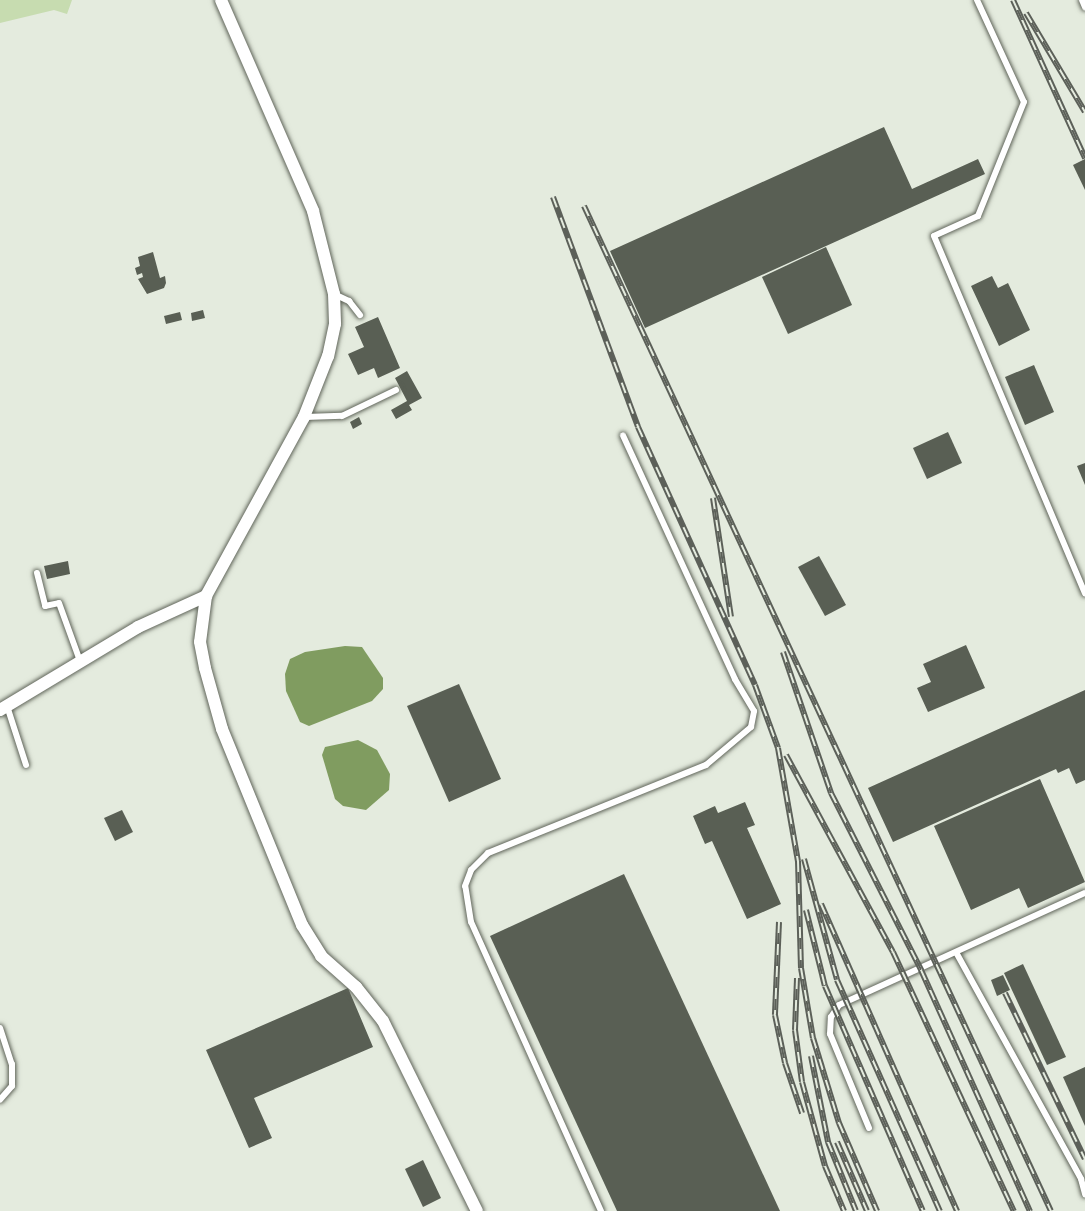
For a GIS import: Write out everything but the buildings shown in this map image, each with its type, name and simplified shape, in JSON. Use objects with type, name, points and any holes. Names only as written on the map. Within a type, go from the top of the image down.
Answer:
[{"type":"street","points":[[221,0],[313,211],[334,294],[334,324],[328,356],[304,417],[206,596],[200,642],[219,719],[302,926],[321,956],[357,987],[383,1021],[477,1211]]},
{"type":"street","points":[[4,707],[138,627],[206,596]]},
{"type":"lane","points":[[977,0],[1024,102],[978,216],[934,236],[1085,592]]},
{"type":"lane","points":[[1082,0],[1085,7]]},
{"type":"lane","points":[[334,294],[349,301],[360,315]]},
{"type":"lane","points":[[304,417],[342,416],[396,390]]},
{"type":"lane","points":[[601,1211],[471,922],[465,886],[471,870],[488,853],[706,765],[751,727],[754,711],[735,679],[623,436]]},
{"type":"lane","points":[[37,573],[45,606],[59,603],[80,661]]},
{"type":"lane","points":[[4,707],[26,765]]},
{"type":"lane","points":[[869,1128],[832,1044],[831,1017],[839,1005],[957,954],[1085,893]]},
{"type":"lane","points":[[957,954],[1083,1178],[1085,1194]]},
{"type":"lane","points":[[0,1028],[12,1064],[12,1086],[0,1100]]},
{"type":"shaded area","points":[[0,0],[72,0],[67,14],[54,10],[0,23]]},
{"type":"shaded area","points":[[345,646],[362,647],[383,678],[383,689],[372,701],[309,726],[300,722],[286,691],[285,674],[290,659],[305,652]]},
{"type":"shaded area","points":[[358,740],[377,750],[390,774],[389,790],[366,810],[343,806],[335,799],[322,755],[325,747]]},
{"type":"railway","points":[[1013,0],[1085,158]]},
{"type":"railway","points":[[1026,13],[1085,112]]},
{"type":"railway","points":[[553,197],[638,427],[755,685],[778,748],[798,861],[801,968],[813,1038],[839,1123],[877,1211]]},
{"type":"railway","points":[[584,206],[1051,1211]]},
{"type":"railway","points":[[713,498],[731,617]]},
{"type":"railway","points":[[783,652],[831,793],[921,970],[1030,1211]]},
{"type":"railway","points":[[786,755],[893,952],[1014,1211]]},
{"type":"railway","points":[[804,859],[837,980],[940,1211]]},
{"type":"railway","points":[[821,904],[957,1211]]},
{"type":"railway","points":[[806,910],[825,986],[923,1211]]},
{"type":"railway","points":[[779,922],[775,1015],[785,1063],[802,1113]]},
{"type":"railway","points":[[797,978],[795,1030],[802,1082],[825,1166],[844,1211]]},
{"type":"railway","points":[[1005,993],[1085,1159]]},
{"type":"railway","points":[[811,1056],[828,1142],[856,1211]]},
{"type":"railway","points":[[837,1142],[867,1211]]}]
